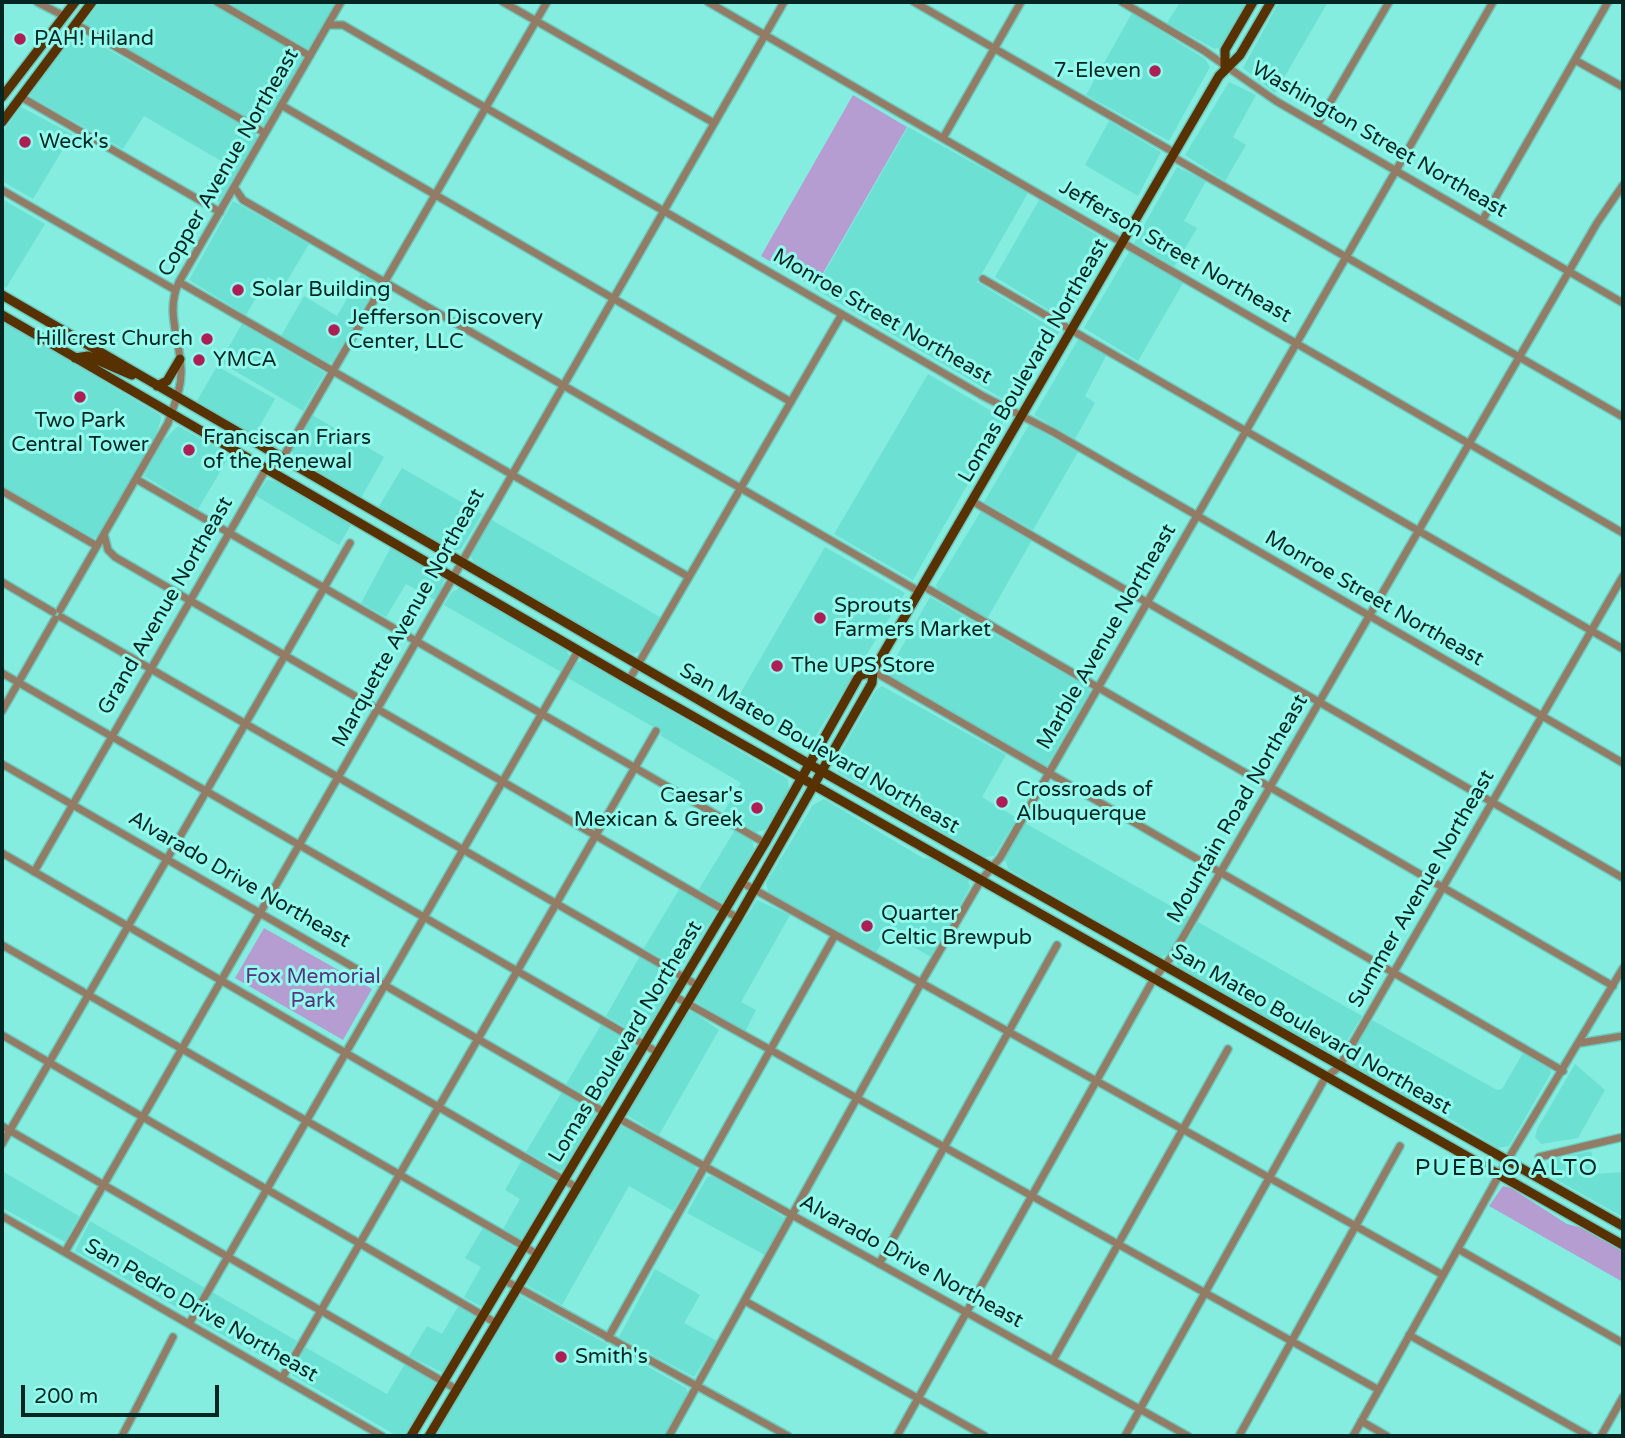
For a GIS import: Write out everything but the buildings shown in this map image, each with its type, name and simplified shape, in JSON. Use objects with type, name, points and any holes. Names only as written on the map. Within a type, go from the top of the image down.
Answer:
[{"type":"main road","points":[[2,97],[75,2]]},
{"type":"main road","points":[[2,122],[92,2]]},
{"type":"main road","name":"Lomas Boulevard Northeast","points":[[1225,67],[1225,50],[1253,2]]},
{"type":"main road","name":"Lomas Boulevard Northeast","points":[[429,1436],[738,918],[872,684],[873,671],[1225,67],[1240,55],[1271,2]]},
{"type":"main road","name":"San Mateo Boulevard Northeast","points":[[2,295],[809,764],[1623,1226]]},
{"type":"main road","name":"San Mateo Boulevard Northeast","points":[[2,315],[578,651],[1623,1245]]},
{"type":"main road","points":[[75,358],[83,354],[128,375],[137,374]]},
{"type":"main road","points":[[157,386],[167,381],[180,359]]},
{"type":"main road","name":"Lomas Boulevard Northeast","points":[[411,1436],[765,843],[859,676],[873,671]]},
{"type":"street","points":[[37,2],[64,16]]},
{"type":"street","points":[[217,2],[310,55]]},
{"type":"street","points":[[503,2],[714,123]]},
{"type":"street","points":[[265,469],[282,459],[547,2]]},
{"type":"street","name":"Jefferson Street Northeast","points":[[708,2],[1623,533]]},
{"type":"street","name":"Marquette Avenue Northeast","points":[[65,1252],[454,579],[459,562],[784,2]]},
{"type":"street","points":[[914,2],[1623,417]]},
{"type":"street","points":[[943,138],[1021,2]]},
{"type":"street","name":"Washington Street Northeast","points":[[1122,2],[1317,125],[1623,303]]},
{"type":"street","points":[[1139,11],[1144,2]]},
{"type":"street","points":[[1317,125],[1389,2]]},
{"type":"street","name":"Marble Avenue Northeast","points":[[669,1436],[921,983],[981,880],[993,868],[1048,774],[1493,2]]},
{"type":"street","points":[[1482,221],[1608,2]]},
{"type":"street","points":[[339,6],[343,25]]},
{"type":"street","name":"Copper Avenue Northeast","points":[[2,711],[171,414],[181,378],[172,318],[175,290],[339,6]]},
{"type":"street","points":[[76,23],[265,133]]},
{"type":"street","name":"Monroe Street Northeast","points":[[328,25],[343,25],[1623,763]]},
{"type":"street","points":[[1575,60],[1623,87]]},
{"type":"street","points":[[21,97],[220,212]]},
{"type":"street","points":[[281,106],[791,402]]},
{"type":"street","name":"Mountain Road Northeast","points":[[897,1436],[1153,980],[1165,968],[1569,271],[1623,185]]},
{"type":"street","points":[[234,187],[243,200],[740,489],[1098,688],[1613,986]]},
{"type":"street","points":[[2,190],[175,290]]},
{"type":"street","points":[[226,200],[243,200]]},
{"type":"street","points":[[983,279],[1623,649]]},
{"type":"street","points":[[179,282],[689,577]]},
{"type":"street","points":[[629,680],[842,314]]},
{"type":"street","name":"Grand Avenue Northeast","points":[[34,872],[265,469]]},
{"type":"street","points":[[136,479],[765,843]]},
{"type":"street","points":[[2,492],[97,546]]},
{"type":"street","points":[[972,501],[1623,878]]},
{"type":"street","points":[[104,534],[107,548],[115,557],[738,918]]},
{"type":"street","points":[[2,1144],[350,543]]},
{"type":"street","name":"Summer Avenue Northeast","points":[[1125,1436],[1325,1078],[1339,1067],[1623,576]]},
{"type":"street","points":[[2,582],[697,985]]},
{"type":"street","points":[[189,1324],[578,651]]},
{"type":"street","points":[[873,671],[1563,1071]]},
{"type":"street","points":[[2,673],[657,1052]]},
{"type":"street","points":[[282,1378],[656,731]]},
{"type":"street","name":"Alvarado Drive Northeast","points":[[2,764],[604,1112]]},
{"type":"street","points":[[2,853],[576,1187]]},
{"type":"street","points":[[741,882],[1443,1275]]},
{"type":"street","points":[[608,1338],[835,934]]},
{"type":"street","points":[[2,945],[537,1254]]},
{"type":"street","points":[[879,1264],[1057,945]]},
{"type":"street","points":[[1353,1436],[1507,1161],[1623,968]]},
{"type":"street","points":[[674,996],[1379,1390]]},
{"type":"street","points":[[2,1035],[496,1323]]},
{"type":"street","points":[[1580,1043],[1623,1036]]},
{"type":"street","points":[[1053,1360],[1228,1049]]},
{"type":"street","name":"Alvarado Drive Northeast","points":[[618,1118],[1188,1436]]},
{"type":"street","points":[[2,1126],[456,1390]]},
{"type":"street","points":[[1539,1157],[1623,1137]]},
{"type":"street","points":[[1239,1436],[1400,1146]]},
{"type":"street","name":"San Pedro Drive Northeast","points":[[2,1216],[382,1436]]},
{"type":"street","points":[[1458,1249],[1623,1343]]},
{"type":"street","points":[[505,1280],[788,1436]]},
{"type":"street","points":[[745,1301],[985,1436]]},
{"type":"street","points":[[1409,1335],[1589,1436]]},
{"type":"street","points":[[122,1436],[173,1337]]},
{"type":"street","points":[[1601,1436],[1623,1397]]},
{"type":"street","points":[[1361,1421],[1387,1436]]},
{"type":"shaded area","points":[[100,2],[209,2],[302,55],[303,60],[266,124],[260,126],[89,27],[85,22]]},
{"type":"shaded area","points":[[227,2],[337,2],[308,49]]},
{"type":"shaded area","points":[[1180,2],[1247,2],[1221,47],[1215,49],[1167,23]]},
{"type":"shaded area","points":[[1279,2],[1328,2],[1275,93],[1243,68]]},
{"type":"shaded area","points":[[1132,13],[1205,59],[1210,67],[1169,141],[1086,95]]},
{"type":"shaded area","points":[[77,32],[256,133],[257,139],[219,202],[202,194],[221,161],[144,116],[123,149],[31,97],[30,92]]},
{"type":"shaded area","points":[[1229,82],[1256,95],[1233,137],[1246,145],[1225,181],[1185,155]]},
{"type":"shaded area","points":[[21,107],[72,134],[33,199],[2,181],[2,133]]},
{"type":"shaded area","points":[[1109,121],[1161,152],[1138,196],[1085,165]]},
{"type":"shaded area","points":[[908,127],[1028,193],[977,282],[1059,332],[1015,406],[815,289]]},
{"type":"shaded area","points":[[1177,167],[1206,181],[1184,221],[1197,228],[1174,267],[1134,243]]},
{"type":"shaded area","points":[[2,199],[45,224],[6,288],[2,286]]},
{"type":"shaded area","points":[[1039,200],[1109,242],[1068,318],[1062,318],[995,277]]},
{"type":"shaded area","points":[[233,201],[309,244],[284,286],[268,277],[246,315],[189,280]]},
{"type":"shaded area","points":[[1129,252],[1183,283],[1138,361],[1084,328]]},
{"type":"shaded area","points":[[361,274],[375,282],[376,287],[332,362],[329,363],[281,336],[304,296],[337,316]]},
{"type":"shaded area","points":[[2,321],[160,415],[161,420],[154,439],[97,537],[93,538],[2,486]]},
{"type":"shaded area","points":[[242,324],[325,373],[303,411],[220,362]]},
{"type":"shaded area","points":[[1079,338],[1107,354],[1085,396],[1095,403],[1075,439],[1034,415]]},
{"type":"shaded area","points":[[217,366],[275,399],[254,436],[197,401]]},
{"type":"shaded area","points":[[928,374],[1005,419],[913,580],[834,534]]},
{"type":"shaded area","points":[[312,415],[384,457],[361,498],[294,458],[292,450]]},
{"type":"shaded area","points":[[1029,425],[1078,452],[1033,530],[984,502]]},
{"type":"shaded area","points":[[178,426],[230,455],[198,509],[144,476],[161,443]]},
{"type":"shaded area","points":[[402,468],[482,514],[461,549],[452,551],[378,508]]},
{"type":"shaded area","points":[[267,480],[276,481],[351,525],[339,545],[256,496]]},
{"type":"shaded area","points":[[981,511],[1032,540],[987,619],[938,590],[936,585]]},
{"type":"shaded area","points":[[490,519],[660,617],[640,651],[634,654],[619,648],[474,563],[470,554]]},
{"type":"shaded area","points":[[391,547],[444,580],[437,601],[406,584],[386,617],[361,603]]},
{"type":"shaded area","points":[[825,547],[905,593],[807,750],[733,706]]},
{"type":"shaded area","points":[[460,588],[565,647],[569,656],[561,672],[444,605],[452,592]]},
{"type":"shaded area","points":[[930,597],[1089,688],[1090,692],[1046,767],[890,676],[890,668]]},
{"type":"shaded area","points":[[583,660],[788,779],[789,791],[765,830],[756,832],[723,813],[741,783],[661,736],[662,732],[568,678],[576,663]]},
{"type":"shaded area","points":[[882,686],[1006,755],[982,797],[1017,818],[994,856],[985,857],[838,772],[836,761],[876,690]]},
{"type":"shaded area","points":[[824,799],[923,858],[932,859],[968,879],[970,887],[931,957],[888,932],[876,953],[768,892],[766,883],[813,805]]},
{"type":"shaded area","points":[[1025,823],[1190,917],[1168,954],[1161,957],[1155,954],[1008,869],[1005,859]]},
{"type":"shaded area","points":[[735,830],[752,840],[754,849],[724,902],[720,902],[699,889]]},
{"type":"shaded area","points":[[680,888],[717,911],[680,969],[644,948]]},
{"type":"shaded area","points":[[757,900],[790,915],[741,1002],[756,1010],[745,1032],[693,1000]]},
{"type":"shaded area","points":[[1198,922],[1362,1016],[1339,1054],[1320,1049],[1178,967],[1176,959]]},
{"type":"shaded area","points":[[640,956],[677,980],[642,1037],[606,1016]]},
{"type":"shaded area","points":[[686,1012],[693,1012],[719,1030],[659,1135],[625,1114]]},
{"type":"shaded area","points":[[1372,1020],[1497,1090],[1502,1089],[1523,1053],[1550,1069],[1551,1073],[1509,1146],[1498,1148],[1426,1104],[1413,1100],[1353,1066],[1349,1058]]},
{"type":"shaded area","points":[[601,1025],[637,1047],[601,1104],[566,1084]]},
{"type":"shaded area","points":[[1575,1064],[1605,1090],[1578,1138],[1541,1144],[1535,1137],[1537,1129]]},
{"type":"shaded area","points":[[562,1092],[596,1113],[564,1170],[560,1171],[526,1152]]},
{"type":"shaded area","points":[[620,1125],[695,1166],[696,1171],[673,1211],[629,1186],[562,1305],[528,1286],[526,1281]]},
{"type":"shaded area","points":[[1591,1151],[1596,1174],[1623,1172],[1623,1217],[1541,1171],[1553,1159]]},
{"type":"shaded area","points":[[522,1160],[557,1183],[524,1238],[520,1239],[503,1229],[520,1199],[505,1190]]},
{"type":"shaded area","points":[[2,1171],[79,1216],[65,1242],[2,1208]]},
{"type":"shaded area","points":[[712,1176],[785,1218],[765,1255],[687,1213],[707,1177]]},
{"type":"shaded area","points":[[90,1221],[205,1288],[189,1314],[75,1251]]},
{"type":"shaded area","points":[[483,1228],[517,1249],[484,1305],[480,1306],[464,1297],[481,1267],[465,1258]]},
{"type":"shaded area","points":[[655,1269],[700,1295],[684,1323],[717,1341],[694,1377],[619,1337]]},
{"type":"shaded area","points":[[212,1292],[297,1341],[282,1367],[199,1322],[197,1319]]},
{"type":"shaded area","points":[[519,1295],[686,1388],[688,1393],[664,1436],[434,1436]]},
{"type":"shaded area","points":[[459,1305],[477,1316],[443,1373],[409,1356],[427,1326],[442,1334]]},
{"type":"shaded area","points":[[305,1347],[387,1394],[405,1364],[436,1383],[406,1435],[397,1436],[292,1375]]},
{"type":"green space","points":[[853,95],[907,127],[815,287],[761,256]]},
{"type":"green space","name":"Fox Memorial Park","points":[[264,928],[372,989],[343,1040],[235,978]]},
{"type":"green space","points":[[1503,1186],[1511,1188],[1567,1224],[1579,1227],[1623,1251],[1623,1282],[1489,1206]]},
{"type":"place","name":"PAH! Hiland","points":[[20,39]]},
{"type":"place","name":"7-Eleven","points":[[1155,71]]},
{"type":"place","name":"Weck's","points":[[25,142]]},
{"type":"place","name":"Solar Building","points":[[238,290]]},
{"type":"place","name":"Jefferson Discovery Center, LLC","points":[[334,330]]},
{"type":"place","name":"Hillcrest Church","points":[[207,339]]},
{"type":"place","name":"YMCA","points":[[199,360]]},
{"type":"place","name":"Two Park Central Tower","points":[[80,397]]},
{"type":"place","name":"Franciscan Friars of the Renewal","points":[[189,450]]},
{"type":"place","name":"Sprouts Farmers Market","points":[[820,618]]},
{"type":"place","name":"The UPS Store","points":[[777,666]]},
{"type":"place","name":"Crossroads of Albuquerque","points":[[1002,802]]},
{"type":"place","name":"Caesar's Mexican & Greek","points":[[757,808]]},
{"type":"place","name":"Quarter Celtic Brewpub","points":[[867,926]]},
{"type":"place","name":"Smith's","points":[[561,1357]]},
{"type":"district","name":"PUEBLO ALTO","points":[[1507,1169]]}]
